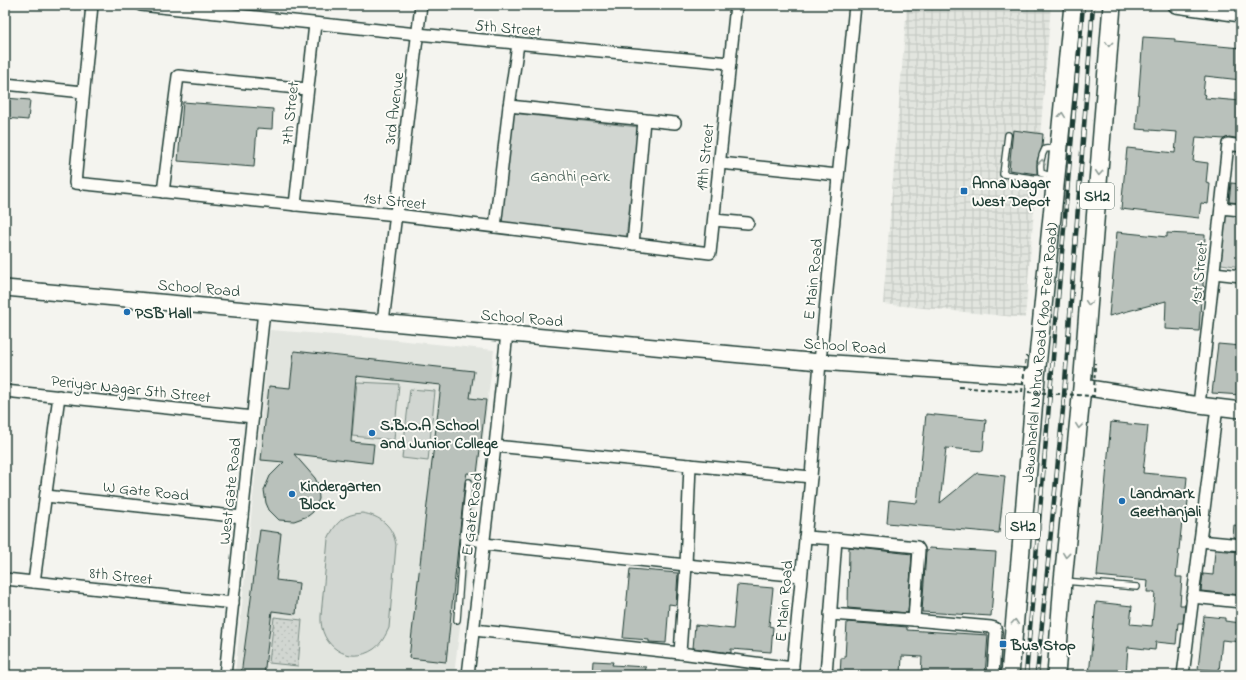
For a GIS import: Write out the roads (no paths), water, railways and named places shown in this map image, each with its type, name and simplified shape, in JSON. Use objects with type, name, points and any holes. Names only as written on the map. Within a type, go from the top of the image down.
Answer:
[{"type":"main road","name":"Jawaharlal Nehru Road (100 Feet Road)","points":[[1010,675],[1036,377],[1073,5]]},
{"type":"main road","name":"SH2","points":[[1056,675],[1082,387],[1112,5]]},
{"type":"street","points":[[5,84],[83,92],[92,5]]},
{"type":"street","name":"5th Street","points":[[141,5],[518,44],[730,63]]},
{"type":"street","name":"3rd Avenue","points":[[383,322],[421,5]]},
{"type":"street","name":"19th Street","points":[[710,253],[736,5]]},
{"type":"street","name":"E Main Road","points":[[792,671],[811,477],[820,362],[855,5]]},
{"type":"street","points":[[1176,5],[1226,8],[1241,14]]},
{"type":"street","name":"7th Street","points":[[295,206],[315,24]]},
{"type":"street","points":[[495,227],[518,44]]},
{"type":"street","points":[[163,192],[178,76],[307,89]]},
{"type":"street","name":"1st Street","points":[[83,92],[75,183],[397,215],[710,253]]},
{"type":"street","points":[[509,106],[675,123]]},
{"type":"street","points":[[633,244],[644,120]]},
{"type":"street","name":"1st Street","points":[[1199,405],[1228,144],[1241,146]]},
{"type":"street","points":[[720,163],[838,175]]},
{"type":"street","points":[[1221,208],[1241,210]]},
{"type":"street","points":[[714,220],[748,223]]},
{"type":"street","points":[[1214,273],[1241,276]]},
{"type":"street","name":"School Road","points":[[5,288],[820,362],[1036,377]]},
{"type":"street","name":"West Gate Road","points":[[225,675],[264,311]]},
{"type":"street","name":"E Gate Road","points":[[468,675],[507,333]]},
{"type":"street","points":[[1082,387],[1241,410]]},
{"type":"street","name":"Periyar Nagar 5th Street","points":[[5,391],[253,416]]},
{"type":"street","points":[[34,582],[59,396]]},
{"type":"street","points":[[1183,675],[1217,407]]},
{"type":"street","points":[[495,446],[811,477]]},
{"type":"street","points":[[680,653],[686,566],[690,465]]},
{"type":"street","name":"W Gate Road","points":[[46,496],[242,517]]},
{"type":"street","points":[[805,537],[917,547],[919,550],[914,620]]},
{"type":"street","points":[[826,675],[836,539]]},
{"type":"street","points":[[1200,541],[1241,545]]},
{"type":"street","points":[[484,544],[686,566],[801,576]]},
{"type":"street","name":"8th Street","points":[[5,580],[233,603]]},
{"type":"street","points":[[1192,597],[1241,602]]},
{"type":"street","points":[[830,614],[995,628],[993,675]]},
{"type":"street","points":[[474,630],[680,653],[792,671]]},
{"type":"lane","points":[[1008,135],[1003,174],[1056,180]]},
{"type":"lane","points":[[457,620],[469,482]]},
{"type":"lane","points":[[463,540],[484,544]]},
{"type":"lane","points":[[1064,581],[1138,587]]},
{"type":"railway","points":[[1026,675],[1083,5]]},
{"type":"railway","points":[[1037,675],[1063,409],[1093,5]]},
{"type":"place","name":"Anna Nagar West Depot","points":[[964,191]]},
{"type":"place","name":"PSB Hall","points":[[127,312]]},
{"type":"place","name":"S.B.O.A School and Junior College","points":[[372,433]]},
{"type":"place","name":"Kindergarten Block","points":[[292,494]]},
{"type":"place","name":"Landmark Geethanjali","points":[[1122,501]]},
{"type":"place","name":"Bus Stop","points":[[1003,644]]},
{"type":"park label","name":"Gandhi park","points":[[570,175]]}]
